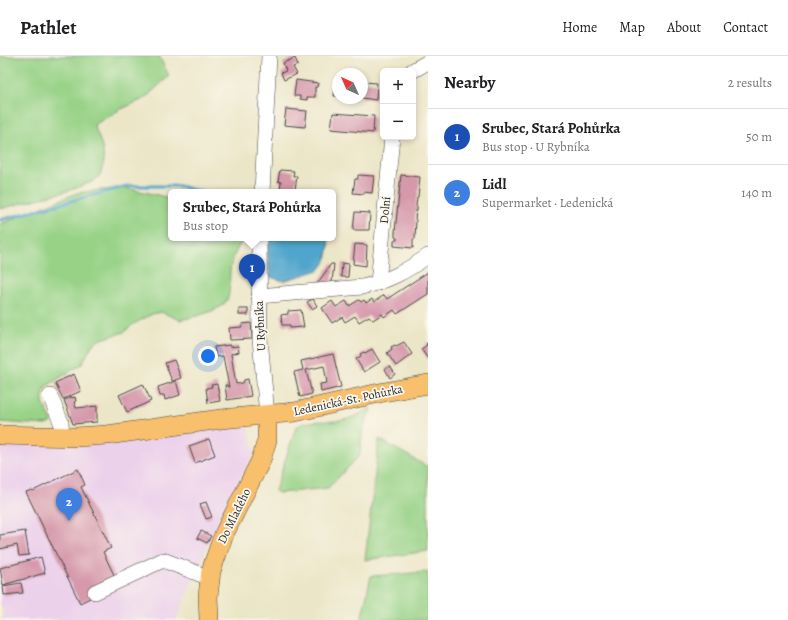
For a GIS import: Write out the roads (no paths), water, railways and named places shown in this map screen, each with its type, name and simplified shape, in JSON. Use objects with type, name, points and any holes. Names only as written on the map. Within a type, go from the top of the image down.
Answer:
[{"type":"main road","name":"Ledenická-St. Pohůrka","points":[[0,435],[69,437],[107,435],[221,419],[295,412],[428,384]]},
{"type":"main road","name":"Do Mladého","points":[[209,620],[208,596],[210,578],[220,545],[261,460],[267,440],[267,415]]},
{"type":"street","points":[[262,189],[269,56]]},
{"type":"street","points":[[416,69],[428,62]]},
{"type":"street","name":"Dolní","points":[[378,283],[392,140]]},
{"type":"street","name":"U Rybníka","points":[[259,241],[260,339],[267,415]]},
{"type":"street","points":[[259,296],[362,287],[378,283],[403,273],[428,256]]},
{"type":"street","points":[[50,396],[69,437]]},
{"type":"street","points":[[95,592],[163,560],[210,578]]},
{"type":"water","points":[[266,241],[328,241],[329,246],[326,261],[319,270],[283,281],[270,277]]},
{"type":"waterway","points":[[0,220],[127,186],[179,186],[190,189]]},
{"type":"place","name":"Srubec, Stará Pohůrka","points":[[252,287]]},
{"type":"place","name":"Lidl","points":[[69,521]]}]
